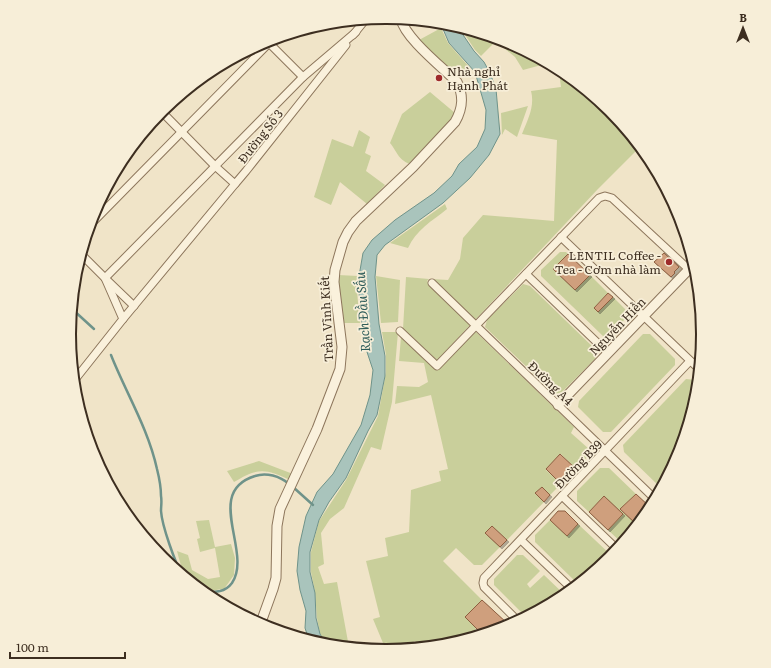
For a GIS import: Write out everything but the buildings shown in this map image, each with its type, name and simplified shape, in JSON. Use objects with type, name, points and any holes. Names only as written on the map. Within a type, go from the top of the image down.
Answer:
[{"type":"street","name":"Đường Số 3","points":[[78,376],[246,171],[361,25]]},
{"type":"street","name":"Trần Vĩnh Kiết","points":[[262,618],[276,578],[278,517],[280,509],[317,429],[340,369],[342,347],[334,282],[335,270],[343,242],[356,221],[413,167],[454,122],[461,106],[461,90],[457,82],[414,41],[404,25]]},
{"type":"street","points":[[105,278],[303,77],[356,32]]},
{"type":"street","points":[[275,45],[303,77]]},
{"type":"street","points":[[98,216],[261,51]]},
{"type":"street","points":[[165,116],[235,184]]},
{"type":"street","points":[[400,331],[437,366],[599,198],[605,196],[612,198],[687,262]]},
{"type":"street","points":[[562,237],[694,365]]},
{"type":"street","points":[[85,258],[134,306]]},
{"type":"street","name":"Nguyễn Hiền","points":[[558,405],[689,269]]},
{"type":"street","points":[[526,274],[608,353]]},
{"type":"street","points":[[105,278],[123,320]]},
{"type":"street","name":"Đường A4","points":[[432,283],[650,495]]},
{"type":"street","name":"Đường B39","points":[[513,616],[484,588],[484,578],[690,361]]},
{"type":"street","points":[[562,496],[613,545]]},
{"type":"street","points":[[521,540],[568,585]]},
{"type":"green space","points":[[439,29],[442,29],[448,43],[470,68],[459,77],[419,40]]},
{"type":"green space","points":[[465,35],[485,40],[493,44],[481,56]]},
{"type":"green space","points":[[504,48],[523,56],[539,66],[523,70],[515,57]]},
{"type":"green space","points":[[560,77],[605,115],[636,151],[597,190],[475,320],[432,279],[448,280],[460,259],[463,238],[483,215],[554,221],[557,140],[522,134],[529,118],[532,102],[531,91],[561,87]]},
{"type":"green space","points":[[430,92],[455,113],[412,165],[404,161],[399,156],[390,143],[402,114]]},
{"type":"green space","points":[[528,106],[517,137],[505,129],[502,135],[501,113]]},
{"type":"green space","points":[[359,130],[370,137],[365,153],[371,156],[366,171],[385,185],[367,204],[340,182],[331,205],[314,197],[332,139],[353,147]]},
{"type":"green space","points":[[445,204],[447,209],[415,236],[408,248],[390,243]]},
{"type":"green space","points":[[560,252],[566,252],[568,254],[553,269],[575,290],[590,275],[608,293],[594,308],[598,312],[613,297],[627,311],[627,317],[608,337],[603,336],[541,276],[541,270]]},
{"type":"green space","points":[[338,275],[358,276],[356,281],[360,323],[343,323]]},
{"type":"green space","points":[[376,276],[400,280],[398,322],[381,323]]},
{"type":"green space","points":[[406,277],[429,279],[427,281],[470,325],[436,362],[403,329]]},
{"type":"green space","points":[[523,284],[530,286],[597,352],[595,359],[562,392],[555,394],[485,327],[487,320]]},
{"type":"green space","points":[[475,331],[574,427],[571,433],[589,449],[589,455],[576,469],[561,454],[546,470],[561,484],[550,495],[542,487],[535,493],[544,502],[507,540],[492,526],[485,533],[500,547],[482,565],[474,565],[456,548],[443,561],[482,600],[465,617],[476,628],[474,631],[426,641],[382,644],[383,643],[373,619],[380,617],[366,561],[388,556],[385,538],[409,532],[411,490],[441,481],[439,471],[448,469],[431,395],[395,404],[397,386],[419,387],[428,382],[424,363],[399,361],[401,337],[436,370]]},
{"type":"green space","points":[[382,332],[398,332],[392,402],[381,450],[371,447],[344,508],[330,519],[321,533],[324,564],[318,567],[324,584],[337,582],[348,641],[325,638],[320,634],[317,618],[315,592],[311,572],[311,552],[319,521],[346,480],[378,416],[386,372],[386,355]]},
{"type":"green space","points":[[643,334],[650,334],[675,359],[675,365],[611,432],[603,432],[578,407],[579,401]]},
{"type":"green space","points":[[686,379],[692,380],[690,394],[679,434],[672,453],[657,484],[624,452],[623,445]]},
{"type":"green space","points":[[259,461],[293,474],[290,480],[274,473],[261,471],[249,474],[234,482],[227,471]]},
{"type":"green space","points":[[600,468],[609,468],[636,494],[620,509],[633,521],[618,539],[608,530],[622,514],[604,496],[589,512],[577,501],[577,491]]},
{"type":"green space","points":[[209,520],[215,547],[231,544],[235,558],[234,575],[224,589],[211,591],[182,568],[177,551],[188,555],[192,570],[208,579],[220,577],[215,548],[200,552],[197,539],[200,538],[196,521]]},
{"type":"green space","points":[[550,520],[567,536],[578,524],[607,551],[574,580],[535,542],[535,535]]},
{"type":"green space","points":[[517,555],[523,555],[540,571],[527,584],[530,588],[544,575],[560,590],[522,613],[494,585],[494,579]]},
{"type":"water","name":"Rạch Đầu Sấu","points":[[443,30],[463,34],[474,51],[484,62],[496,89],[500,134],[489,155],[470,178],[443,203],[385,245],[377,255],[375,277],[379,324],[385,356],[385,376],[377,415],[346,478],[329,502],[319,520],[310,552],[310,572],[315,593],[316,618],[322,637],[307,633],[305,628],[306,611],[300,590],[297,571],[299,547],[306,516],[317,492],[333,474],[361,425],[370,395],[373,370],[366,349],[358,282],[363,253],[372,240],[395,220],[434,193],[452,176],[459,164],[477,147],[485,129],[486,110],[475,72],[449,43]]},
{"type":"waterway","points":[[76,313],[94,329]]},
{"type":"waterway","points":[[111,355],[148,439],[153,454],[160,482],[162,518],[177,563]]},
{"type":"waterway","points":[[213,592],[220,591],[228,587],[232,583],[237,570],[237,555],[230,509],[232,495],[240,484],[255,476],[264,474],[277,477],[289,484]]},
{"type":"waterway","points":[[293,487],[313,505]]},
{"type":"place","name":"Nhà nghỉ Hạnh Phát","points":[[439,78]]},
{"type":"place","name":"LENTIL Coffee - Tea - Cơm nhà làm","points":[[669,262]]}]
